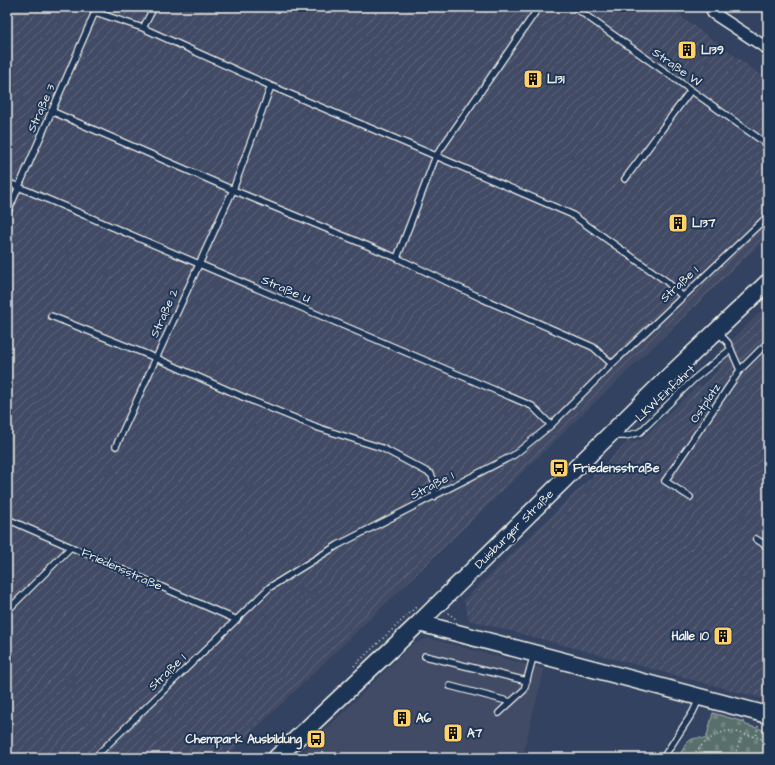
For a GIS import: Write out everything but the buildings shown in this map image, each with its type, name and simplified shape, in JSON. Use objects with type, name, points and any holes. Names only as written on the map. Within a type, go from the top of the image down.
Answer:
[{"type":"main road","name":"Duisburger Straße","points":[[276,758],[419,623],[608,436],[768,282]]},
{"type":"main road","points":[[419,623],[699,697],[764,719]]},
{"type":"street","points":[[708,9],[768,49]]},
{"type":"lane","points":[[154,7],[143,28],[271,86],[571,214],[666,281],[682,296]]},
{"type":"lane","points":[[397,258],[436,156],[539,7]]},
{"type":"lane","name":"Straße W","points":[[574,7],[768,145]]},
{"type":"lane","name":"Straße 3","points":[[7,214],[95,12],[143,28]]},
{"type":"lane","name":"Straße 2","points":[[116,446],[233,190],[271,86]]},
{"type":"lane","points":[[625,179],[691,90]]},
{"type":"lane","points":[[51,111],[233,190],[397,258],[483,299],[593,347],[612,364]]},
{"type":"lane","name":"Straße U","points":[[7,182],[532,406],[551,425]]},
{"type":"lane","name":"Straße 1","points":[[94,758],[270,587],[338,545],[434,497],[514,454],[551,425],[682,296],[768,216]]},
{"type":"lane","points":[[51,316],[156,358],[243,398],[319,428],[382,448],[430,474],[435,483],[434,497]]},
{"type":"lane","points":[[717,331],[728,343],[740,370]]},
{"type":"lane","name":"Ostplatz","points":[[690,497],[665,480],[740,370],[768,342]]},
{"type":"lane","name":"LKW-Einfahrt","points":[[608,436],[626,436],[640,432],[694,380],[730,350]]},
{"type":"lane","name":"Friedensstraße","points":[[7,519],[237,620]]},
{"type":"lane","points":[[756,539],[768,547]]},
{"type":"lane","points":[[7,611],[71,547]]},
{"type":"lane","points":[[499,713],[524,690],[534,654]]},
{"type":"lane","points":[[426,656],[527,681]]},
{"type":"lane","points":[[450,686],[511,702]]},
{"type":"lane","points":[[663,758],[692,712],[699,697]]},
{"type":"path","points":[[756,737],[764,719]]},
{"type":"path","points":[[691,758],[707,741],[730,731],[756,737],[768,742],[765,758]]},
{"type":"path","points":[[733,758],[743,734]]},
{"type":"shaded area","points":[[7,7],[686,7],[680,16],[768,80],[768,236],[225,758],[7,758]]},
{"type":"shaded area","points":[[768,304],[768,700],[469,620],[464,600],[630,440],[633,443],[637,439],[640,441],[698,385],[701,387],[721,367],[712,359]]},
{"type":"shaded area","points":[[427,638],[544,669],[524,749],[532,756],[530,758],[297,758],[412,645]]},
{"type":"green space","points":[[713,713],[768,731],[768,758],[678,758],[688,742],[695,738],[706,739]]},
{"type":"place","name":"L139","points":[[687,50]]},
{"type":"place","name":"L131","points":[[533,79]]},
{"type":"place","name":"L137","points":[[678,223]]},
{"type":"place","name":"Friedensstraße","points":[[559,468]]},
{"type":"place","name":"Halle 10","points":[[723,636]]},
{"type":"place","name":"A6","points":[[402,718]]},
{"type":"place","name":"A7","points":[[453,733]]},
{"type":"place","name":"Chempark Ausbildung","points":[[316,739]]}]
